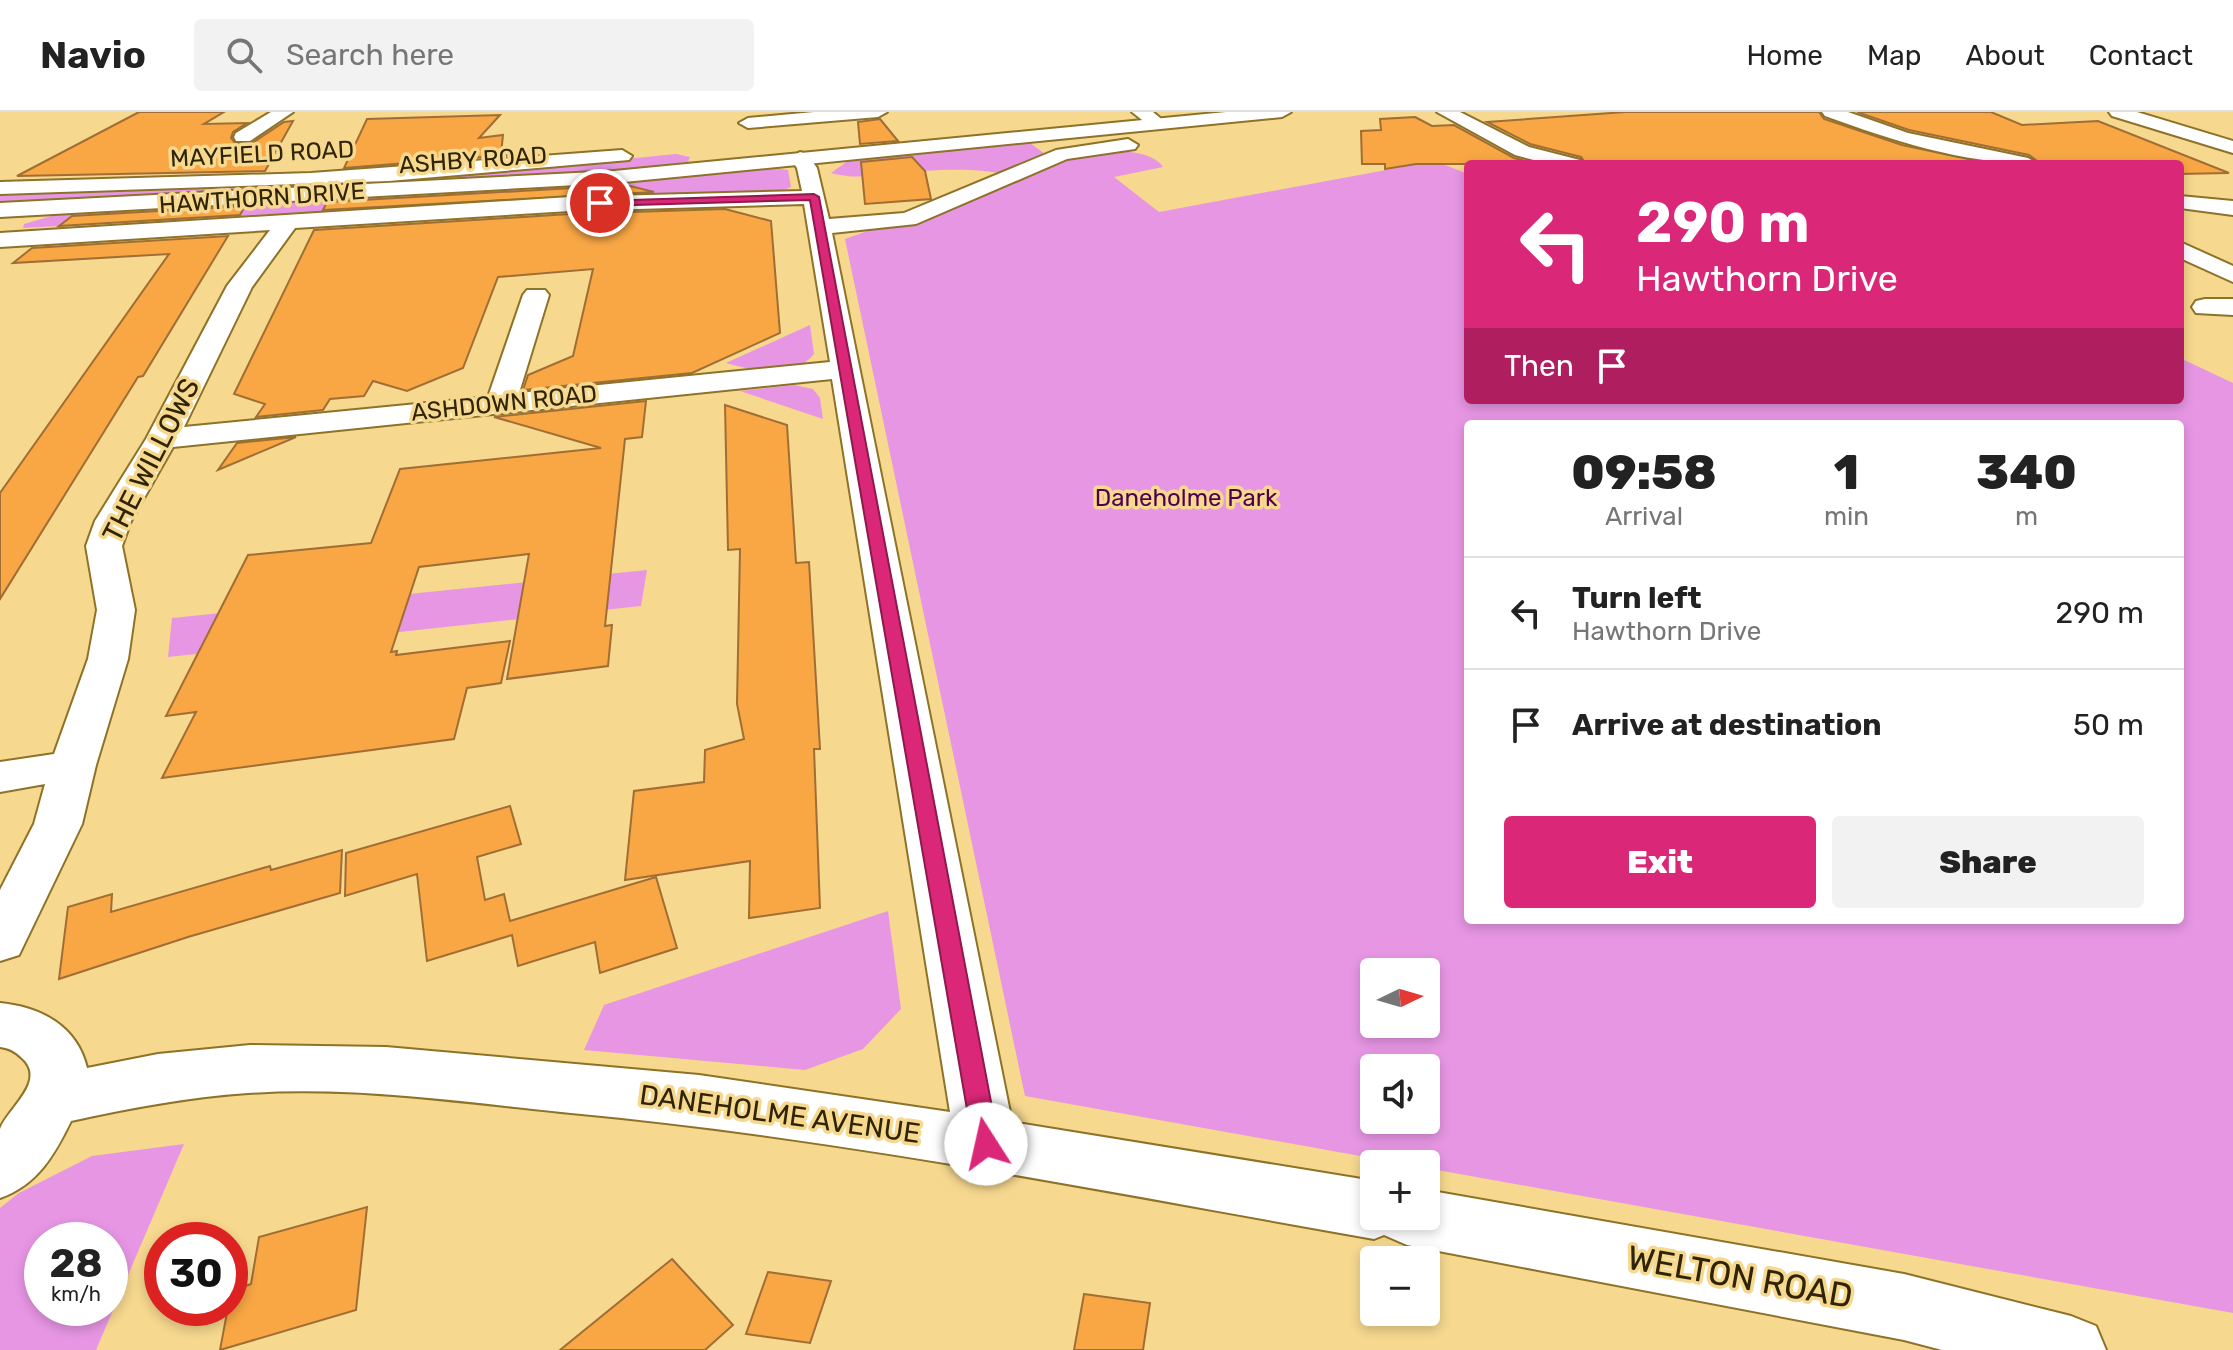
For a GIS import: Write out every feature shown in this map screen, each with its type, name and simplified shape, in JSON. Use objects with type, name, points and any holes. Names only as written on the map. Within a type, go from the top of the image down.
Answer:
[{"type":"street","points":[[243,137],[284,112]]},
{"type":"street","points":[[748,123],[878,112]]},
{"type":"street","name":"ASHBY ROAD","points":[[0,210],[614,177],[811,194],[1149,117],[1282,112]]},
{"type":"street","points":[[1446,112],[1522,151],[1557,160]]},
{"type":"street","points":[[1831,112],[1903,138],[2009,160]]},
{"type":"street","points":[[2118,112],[2233,147]]},
{"type":"street","points":[[1128,145],[1063,154],[908,219],[811,194],[986,1144],[1360,1208]]},
{"type":"street","name":"MAYFIELD ROAD","points":[[0,188],[152,185],[443,171],[622,156]]},
{"type":"street","name":"HAWTHORN DRIVE","points":[[0,240],[570,204],[811,194]]},
{"type":"street","points":[[2184,202],[2233,208]]},
{"type":"street","points":[[0,232],[25,209]]},
{"type":"street","name":"THE WILLOWS","points":[[0,941],[58,824],[73,765],[108,659],[116,610],[104,546],[113,521],[162,439],[240,286],[288,222]]},
{"type":"street","points":[[2184,251],[2233,275]]},
{"type":"street","points":[[501,403],[536,295]]},
{"type":"street","points":[[2205,307],[2233,307]]},
{"type":"street","name":"ASHDOWN ROAD","points":[[162,439],[845,369]]},
{"type":"street","points":[[0,777],[73,765]]},
{"type":"street","points":[[0,1025],[16,1026],[46,1043],[59,1071],[52,1100],[14,1160],[0,1171]]},
{"type":"street","name":"DANEHOLME AVENUE","points":[[52,1100],[158,1078],[250,1069],[386,1071],[699,1100],[986,1144]]},
{"type":"street","name":"WELTON ROAD","points":[[1440,1222],[1904,1307],[2071,1350]]},
{"type":"green space","name":"Daneholme Park","points":[[1030,143],[1045,154],[1126,151],[1154,159],[1163,167],[1114,177],[1159,212],[1435,161],[1464,172],[1464,404],[2184,404],[2184,360],[2233,383],[2233,1313],[1440,1171],[1440,1150],[1360,1150],[1360,1156],[1025,1096],[845,239],[873,229],[908,226],[1022,178],[961,170],[857,177],[831,173],[852,158]]},
{"type":"green space","points":[[676,154],[690,157],[688,162],[569,175],[0,203],[0,192],[565,165]]},
{"type":"green space","points":[[766,167],[788,170],[791,187],[775,194],[571,198],[23,228],[24,224],[58,214],[436,195]]},
{"type":"green space","points":[[810,325],[814,354],[795,368],[773,372],[726,363]]},
{"type":"green space","points":[[794,385],[813,389],[820,398],[823,419],[740,391]]},
{"type":"green space","points":[[647,570],[641,606],[168,657],[172,618]]},
{"type":"green space","points":[[888,911],[901,1009],[863,1049],[805,1070],[584,1050],[604,1005]]},
{"type":"green space","points":[[184,1144],[151,1222],[144,1222],[144,1238],[128,1275],[128,1222],[24,1222],[24,1326],[106,1326],[96,1350],[0,1350],[0,1208],[19,1193],[92,1156]]},
{"type":"building","points":[[139,112],[224,112],[204,124],[247,123],[233,132],[231,138],[236,144],[252,143],[284,122],[293,121],[265,171],[17,176]]},
{"type":"building","points":[[1625,112],[1819,112],[1824,119],[1902,145],[1973,160],[1583,160],[1530,144],[1487,122]]},
{"type":"building","points":[[1857,112],[1991,112],[2022,125],[2098,121],[2229,173],[2184,174],[2184,160],[2036,160],[2029,155],[1909,130]]},
{"type":"building","points":[[500,115],[479,138],[503,135],[501,154],[508,155],[344,168],[367,119]]},
{"type":"building","points":[[1415,117],[1432,126],[1454,125],[1522,160],[1464,160],[1464,164],[1416,164],[1385,169],[1385,164],[1362,164],[1361,131],[1381,130],[1380,119]]},
{"type":"building","points":[[880,119],[898,141],[860,144],[858,122]]},
{"type":"building","points":[[912,157],[925,171],[931,199],[865,204],[861,162]]},
{"type":"building","points":[[626,185],[654,192],[323,210],[327,202]]},
{"type":"building","points":[[245,206],[240,215],[59,226],[72,216]]},
{"type":"building","points":[[725,209],[771,221],[780,333],[692,373],[523,390],[528,375],[573,356],[593,269],[498,277],[463,368],[407,391],[373,381],[364,396],[330,399],[323,410],[256,417],[265,404],[234,394],[314,230],[570,214]]},
{"type":"building","points":[[228,236],[143,376],[138,377],[0,599],[0,493],[169,254],[13,263],[32,248]]},
{"type":"building","points":[[646,401],[642,437],[625,439],[605,626],[612,625],[608,666],[507,679],[529,554],[419,567],[391,652],[397,651],[396,655],[510,641],[501,683],[467,688],[454,739],[162,778],[196,712],[166,716],[248,555],[371,543],[400,469],[601,448],[494,417]]},
{"type":"building","points":[[725,405],[787,425],[796,563],[809,562],[820,749],[814,749],[820,908],[749,918],[750,861],[625,880],[634,791],[704,782],[705,750],[744,739],[737,704],[740,549],[728,550]]},
{"type":"building","points":[[296,437],[218,470],[237,443]]},
{"type":"building","points":[[510,806],[521,844],[477,857],[485,900],[504,894],[510,921],[656,877],[677,948],[600,973],[595,942],[518,966],[512,935],[427,961],[417,874],[345,896],[346,853]]},
{"type":"building","points":[[342,850],[340,893],[188,937],[59,979],[68,907],[112,894],[111,912],[270,866],[271,870]]},
{"type":"building","points":[[367,1207],[356,1310],[220,1350],[224,1326],[248,1326],[248,1285],[251,1284],[259,1237]]},
{"type":"building","points":[[672,1259],[733,1325],[705,1350],[560,1350]]},
{"type":"building","points":[[768,1272],[831,1281],[810,1343],[746,1334]]},
{"type":"building","points":[[1084,1294],[1150,1303],[1143,1350],[1074,1350]]},
{"type":"route","points":[[600,203],[814,197],[986,1144]]}]
